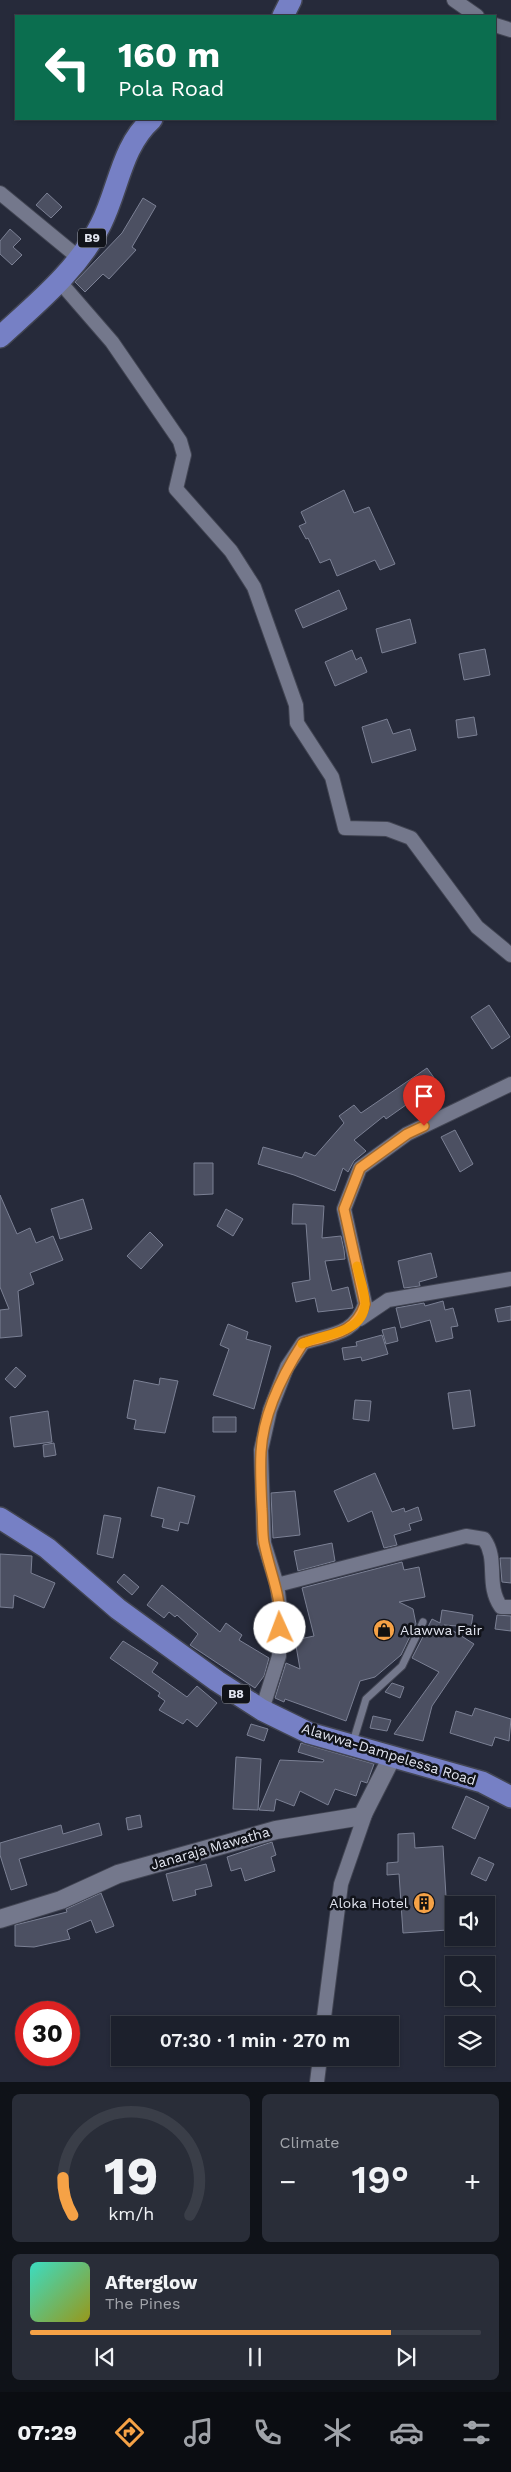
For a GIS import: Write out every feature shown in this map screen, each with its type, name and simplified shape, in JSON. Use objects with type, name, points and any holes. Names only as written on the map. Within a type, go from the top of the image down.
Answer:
[{"type":"main road","points":[[284,15],[291,0]]},
{"type":"main road","name":"B9","points":[[0,337],[60,282],[79,258],[101,224],[127,151],[151,120]]},
{"type":"main road","name":"Alawwa-Dampelessa Road","points":[[0,1518],[47,1548],[134,1620],[217,1681],[262,1710],[309,1733],[482,1782],[511,1797]]},
{"type":"street","points":[[454,0],[476,15]]},
{"type":"street","points":[[496,25],[511,30]]},
{"type":"street","points":[[0,193],[79,258]]},
{"type":"street","points":[[60,282],[112,342],[180,440],[184,455],[176,488],[230,551],[254,587],[296,706],[297,723],[332,777],[345,828],[388,829],[410,838],[477,927],[511,955]]},
{"type":"street","points":[[360,1319],[365,1304],[344,1209],[360,1168],[407,1134],[511,1084]]},
{"type":"street","points":[[262,1710],[279,1656],[281,1614],[277,1584],[264,1543],[261,1450],[270,1410],[287,1367],[303,1343],[346,1330],[388,1300],[511,1279]]},
{"type":"street","points":[[277,1584],[466,1536],[484,1540],[491,1548],[494,1596],[501,1607],[511,1607]]},
{"type":"street","points":[[325,2016],[341,1884],[368,1807],[392,1757]]},
{"type":"street","name":"Janaraja Mawatha","points":[[0,1919],[61,1900],[118,1874],[276,1830],[362,1816],[368,1807]]},
{"type":"street","points":[[316,2082],[319,2066]]},
{"type":"lane","points":[[352,1746],[366,1699],[402,1666],[423,1622]]},
{"type":"building","points":[[47,193],[62,207],[51,218],[36,205]]},
{"type":"building","points":[[143,198],[156,206],[132,247],[136,250],[109,279],[103,274],[85,292],[75,282],[122,233]]},
{"type":"building","points":[[10,229],[21,239],[13,247],[22,255],[12,265],[0,254],[0,241]]},
{"type":"building","points":[[344,490],[354,513],[369,507],[395,564],[380,570],[375,560],[337,576],[330,559],[320,563],[308,538],[306,539],[299,526],[306,523],[301,512]]},
{"type":"building","points":[[339,590],[347,609],[303,628],[295,610]]},
{"type":"building","points":[[410,619],[416,643],[382,653],[376,629]]},
{"type":"building","points":[[485,649],[490,675],[464,680],[459,654]]},
{"type":"building","points":[[352,650],[356,660],[361,657],[367,672],[335,686],[325,662]]},
{"type":"building","points":[[474,717],[477,735],[458,738],[456,720]]},
{"type":"building","points":[[387,719],[393,734],[410,729],[416,750],[372,763],[362,727]]},
{"type":"building","points":[[489,1005],[510,1037],[492,1049],[471,1017]]},
{"type":"building","points":[[427,1068],[442,1089],[417,1107],[413,1100],[386,1119],[384,1116],[354,1140],[366,1151],[354,1161],[348,1172],[343,1168],[335,1191],[294,1175],[258,1164],[263,1147],[302,1158],[305,1152],[315,1156],[344,1123],[339,1116],[354,1105],[361,1113]]},
{"type":"building","points":[[455,1130],[473,1164],[460,1172],[441,1137]]},
{"type":"building","points":[[194,1163],[213,1163],[213,1194],[194,1195]]},
{"type":"building","points":[[0,1195],[17,1234],[30,1228],[36,1243],[53,1236],[63,1260],[30,1273],[34,1284],[18,1291],[22,1336],[0,1338],[0,1310],[9,1309],[0,1287]]},
{"type":"building","points":[[83,1199],[92,1229],[60,1239],[51,1209]]},
{"type":"building","points":[[293,1204],[324,1206],[322,1238],[341,1236],[345,1259],[325,1261],[332,1291],[348,1287],[353,1308],[318,1312],[315,1298],[296,1302],[292,1283],[310,1280],[306,1224],[292,1224]]},
{"type":"building","points":[[226,1209],[243,1219],[233,1236],[217,1226]]},
{"type":"building","points":[[150,1232],[163,1245],[141,1269],[127,1256]]},
{"type":"building","points":[[431,1253],[437,1277],[419,1282],[420,1286],[404,1288],[398,1261]]},
{"type":"building","points":[[443,1301],[445,1310],[453,1308],[458,1326],[451,1327],[453,1338],[436,1342],[430,1320],[401,1328],[396,1308],[424,1303],[425,1306]]},
{"type":"building","points":[[511,1306],[511,1320],[498,1322],[495,1309]]},
{"type":"building","points":[[228,1324],[248,1332],[246,1339],[271,1346],[254,1409],[213,1395],[229,1349],[220,1345]]},
{"type":"building","points":[[395,1327],[398,1341],[386,1344],[382,1330]]},
{"type":"building","points":[[382,1335],[388,1354],[362,1361],[361,1357],[344,1360],[342,1348],[357,1346],[356,1342]]},
{"type":"building","points":[[16,1367],[26,1376],[15,1388],[5,1379]]},
{"type":"building","points":[[160,1378],[178,1381],[165,1433],[134,1429],[136,1420],[127,1418],[134,1380],[159,1385]]},
{"type":"building","points":[[470,1390],[475,1426],[453,1429],[448,1393]]},
{"type":"building","points":[[355,1400],[371,1401],[369,1421],[353,1419]]},
{"type":"building","points":[[48,1411],[52,1442],[14,1447],[10,1417]]},
{"type":"building","points":[[213,1417],[236,1417],[236,1432],[213,1432]]},
{"type":"building","points":[[54,1443],[56,1455],[44,1457],[43,1445]]},
{"type":"building","points":[[375,1473],[392,1512],[404,1508],[405,1512],[418,1507],[422,1520],[409,1524],[411,1530],[394,1535],[397,1545],[384,1548],[372,1511],[348,1522],[334,1491]]},
{"type":"building","points":[[158,1487],[195,1496],[188,1524],[180,1522],[178,1531],[162,1527],[164,1519],[151,1516]]},
{"type":"building","points":[[295,1491],[300,1535],[273,1538],[271,1493]]},
{"type":"building","points":[[104,1515],[121,1518],[113,1558],[97,1554]]},
{"type":"building","points":[[332,1543],[335,1561],[298,1571],[294,1551]]},
{"type":"building","points":[[0,1554],[32,1556],[31,1573],[55,1583],[44,1608],[14,1595],[13,1608],[0,1607]]},
{"type":"building","points":[[500,1558],[511,1558],[511,1583],[502,1582]]},
{"type":"building","points":[[402,1562],[404,1570],[419,1567],[425,1597],[399,1602],[413,1609],[416,1624],[401,1655],[375,1677],[360,1681],[346,1721],[285,1699],[284,1702],[275,1698],[286,1663],[300,1669],[295,1640],[314,1636],[302,1588]]},
{"type":"building","points":[[124,1574],[139,1587],[132,1595],[117,1582]]},
{"type":"building","points":[[162,1585],[220,1632],[226,1623],[242,1635],[239,1640],[269,1658],[264,1676],[255,1688],[190,1645],[198,1634],[177,1615],[175,1617],[169,1612],[164,1618],[147,1605]]},
{"type":"building","points":[[442,1610],[473,1615],[471,1627],[444,1625],[474,1644],[432,1706],[423,1741],[394,1734],[439,1672],[412,1658],[432,1619],[440,1623]]},
{"type":"building","points":[[497,1615],[511,1616],[511,1631],[495,1629]]},
{"type":"building","points":[[123,1641],[158,1663],[152,1672],[187,1697],[197,1686],[217,1703],[197,1727],[187,1719],[183,1724],[159,1710],[165,1701],[158,1696],[160,1693],[110,1658]]},
{"type":"building","points":[[392,1683],[404,1687],[400,1698],[385,1692]]},
{"type":"building","points":[[475,1708],[511,1719],[509,1741],[495,1737],[492,1746],[450,1733],[456,1711],[472,1716]]},
{"type":"building","points":[[373,1716],[391,1720],[387,1731],[370,1728]]},
{"type":"building","points":[[251,1724],[268,1729],[264,1741],[247,1735]]},
{"type":"building","points":[[301,1743],[374,1764],[367,1783],[361,1781],[356,1796],[335,1789],[328,1805],[300,1791],[294,1806],[276,1799],[274,1811],[259,1810],[280,1760],[323,1762],[324,1760],[298,1752]]},
{"type":"building","points":[[236,1757],[261,1759],[258,1810],[233,1809]]},
{"type":"building","points":[[466,1796],[489,1807],[475,1839],[452,1828]]},
{"type":"building","points":[[140,1815],[142,1827],[128,1830],[126,1818]]},
{"type":"building","points":[[99,1823],[102,1835],[19,1859],[27,1885],[11,1890],[0,1855],[0,1843],[61,1825],[63,1834]]},
{"type":"building","name":"Aloka Hotel","points":[[414,1833],[415,1848],[443,1846],[446,1896],[445,1930],[403,1933],[399,1874],[387,1875],[387,1863],[398,1862],[398,1834]]},
{"type":"building","points":[[272,1842],[276,1855],[271,1857],[275,1871],[245,1881],[241,1868],[231,1871],[227,1857]]},
{"type":"building","points":[[479,1857],[494,1864],[486,1881],[471,1874]]},
{"type":"building","points":[[206,1864],[212,1886],[195,1890],[196,1895],[173,1901],[166,1874]]},
{"type":"building","points":[[101,1893],[114,1926],[96,1933],[91,1920],[67,1930],[70,1939],[34,1947],[15,1946],[15,1925],[67,1912],[66,1909]]},
{"type":"slow traffic","points":[[302,1344],[346,1330],[360,1319],[365,1304],[357,1266]]},
{"type":"place","name":"Alawwa Fair","points":[[384,1630]]},
{"type":"place","name":"Aloka Hotel","points":[[424,1903]]},
{"type":"route","points":[[280,1628],[281,1614],[277,1584],[264,1543],[261,1486],[261,1450],[270,1410],[287,1367],[303,1343],[346,1330],[360,1319],[365,1304],[344,1209],[360,1168],[407,1134],[424,1126]]}]
